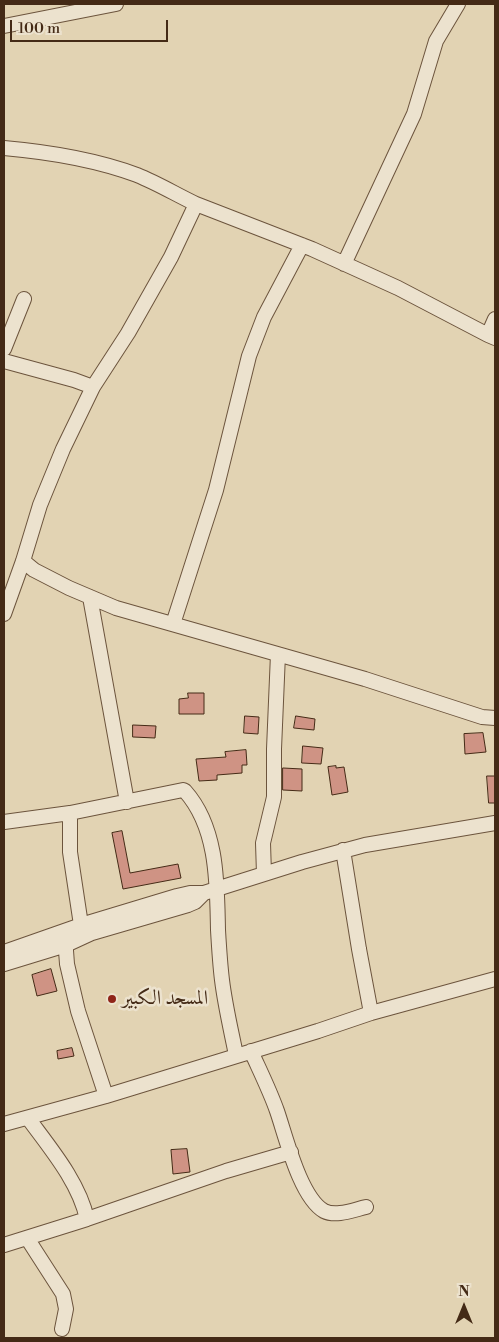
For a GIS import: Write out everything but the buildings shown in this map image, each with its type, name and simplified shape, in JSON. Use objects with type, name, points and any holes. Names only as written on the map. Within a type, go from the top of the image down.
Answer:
[{"type":"street","points":[[4,26],[116,4]]},
{"type":"street","points":[[344,264],[414,114],[436,41],[458,4]]},
{"type":"street","points":[[4,148],[52,153],[103,165],[137,176],[196,204],[302,245],[398,288],[492,337],[495,319]]},
{"type":"street","points":[[4,614],[48,486],[63,449],[93,388],[128,333],[171,257],[196,204]]},
{"type":"street","points":[[173,624],[216,490],[249,356],[264,317],[302,245]]},
{"type":"street","points":[[4,349],[24,300]]},
{"type":"street","points":[[4,361],[74,380],[93,388]]},
{"type":"street","points":[[23,560],[34,570],[45,576],[127,612],[365,679],[482,717],[495,718]]},
{"type":"street","points":[[90,597],[127,802]]},
{"type":"street","points":[[264,874],[263,843],[274,797],[278,654]]},
{"type":"street","points":[[4,822],[70,813],[185,791],[206,828],[212,847],[210,891],[218,932],[222,981],[236,1055]]},
{"type":"street","points":[[70,813],[70,852],[81,925]]},
{"type":"street","points":[[4,964],[65,938],[81,925],[177,896],[210,891],[343,850],[495,823]]},
{"type":"street","points":[[343,850],[371,1013]]},
{"type":"street","points":[[4,952],[92,933],[188,905],[210,891]]},
{"type":"street","points":[[65,938],[67,964],[78,1011],[106,1096]]},
{"type":"street","points":[[4,1124],[106,1096],[371,1013],[495,979]]},
{"type":"street","points":[[251,1051],[277,1110],[302,1181],[318,1206],[331,1213],[366,1207]]},
{"type":"street","points":[[28,1118],[74,1184],[84,1206],[87,1219]]},
{"type":"street","points":[[4,1245],[87,1219],[226,1171],[291,1152]]},
{"type":"street","points":[[27,1238],[63,1294],[66,1309],[62,1329]]},
{"type":"place","name":"المسجد الكبير","points":[[112,999]]}]
